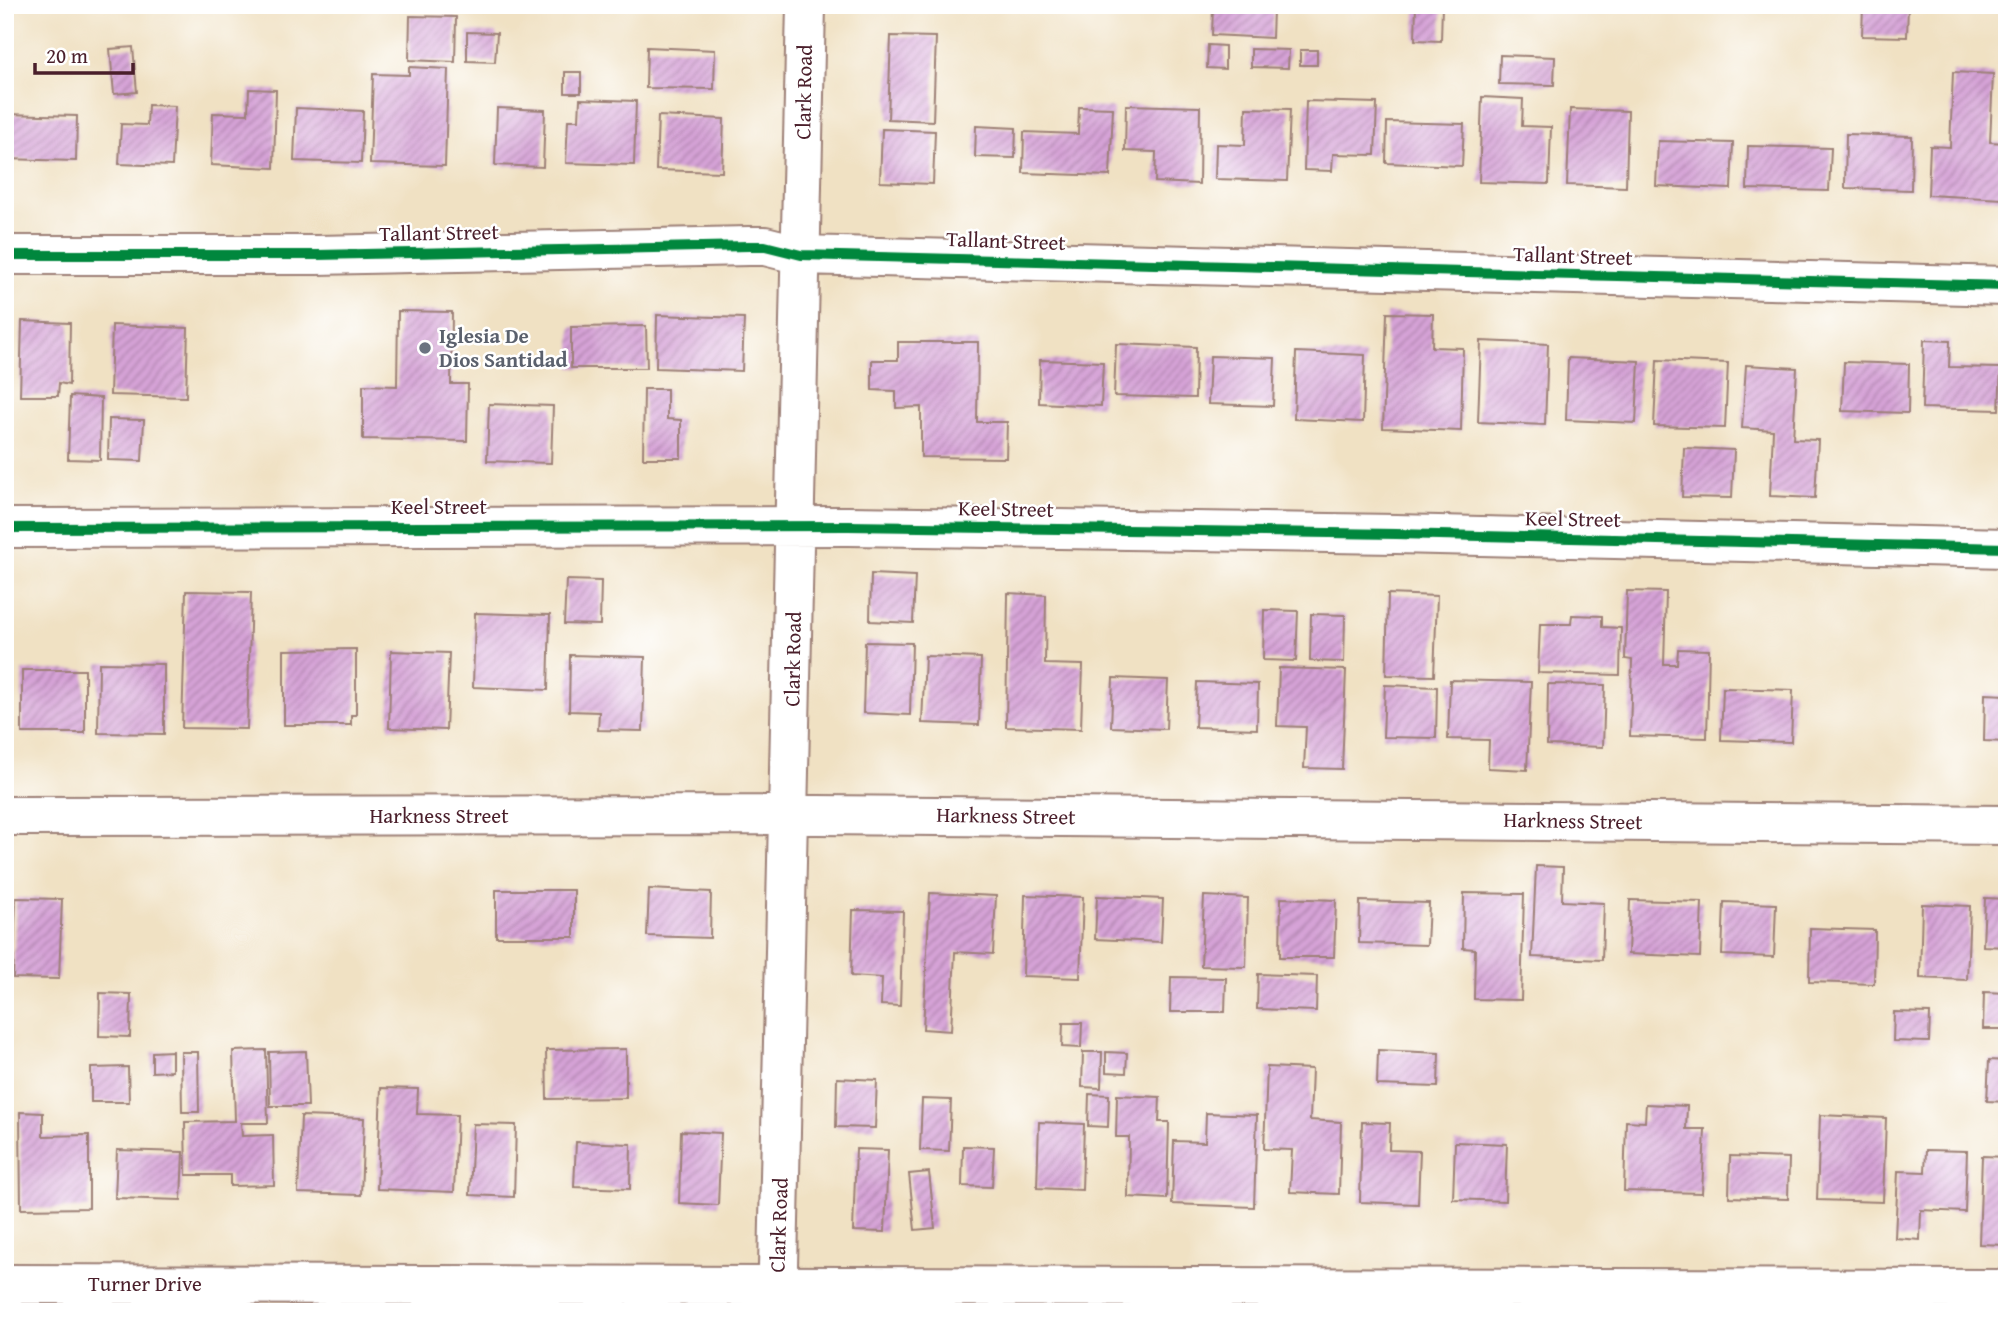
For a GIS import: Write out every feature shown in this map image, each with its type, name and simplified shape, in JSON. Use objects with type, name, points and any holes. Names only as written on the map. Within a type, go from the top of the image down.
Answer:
[{"type":"street","name":"Clark Road","points":[[777,1298],[790,815],[806,5]]},
{"type":"street","name":"Tallant Street","points":[[5,255],[317,255],[765,246],[801,255],[2007,286]]},
{"type":"street","name":"Keel Street","points":[[5,528],[796,526],[1396,534],[2007,548]]},
{"type":"street","name":"Harkness Street","points":[[5,816],[790,815],[2007,825]]},
{"type":"street","name":"Turner Drive","points":[[5,1284],[715,1287],[777,1298],[805,1286],[2007,1289]]},
{"type":"building","points":[[1416,5],[1442,5],[1441,41],[1415,40]]},
{"type":"building","points":[[1863,5],[1908,5],[1907,37],[1862,36]]},
{"type":"building","points":[[1213,8],[1273,10],[1272,38],[1212,35]]},
{"type":"building","points":[[410,16],[456,17],[455,62],[409,60]]},
{"type":"building","points":[[467,32],[497,33],[495,62],[467,61]]},
{"type":"building","points":[[891,36],[936,37],[933,121],[888,119]]},
{"type":"building","points":[[1208,45],[1225,46],[1225,69],[1207,68]]},
{"type":"building","points":[[133,47],[137,92],[114,94],[110,49]]},
{"type":"building","points":[[647,47],[715,50],[714,89],[646,88]]},
{"type":"building","points":[[1251,49],[1289,50],[1288,68],[1251,67]]},
{"type":"building","points":[[1300,50],[1317,50],[1317,65],[1300,65]]},
{"type":"building","points":[[1500,55],[1555,57],[1554,85],[1499,84]]},
{"type":"building","points":[[409,67],[448,69],[445,166],[370,164],[373,74],[409,75]]},
{"type":"building","points":[[565,72],[581,72],[581,93],[565,93]]},
{"type":"building","points":[[1953,72],[1993,74],[1990,142],[2005,143],[2003,199],[1928,195],[1930,146],[1950,147]]},
{"type":"building","points":[[249,89],[276,90],[274,168],[211,165],[213,113],[248,114]]},
{"type":"building","points":[[1482,97],[1523,99],[1522,126],[1551,127],[1549,184],[1479,182]]},
{"type":"building","points":[[580,99],[636,101],[634,165],[566,163],[568,120],[579,120]]},
{"type":"building","points":[[1306,101],[1377,103],[1375,155],[1333,154],[1332,171],[1304,170]]},
{"type":"building","points":[[148,105],[175,106],[172,166],[119,164],[121,124],[147,125]]},
{"type":"building","points":[[1126,105],[1200,107],[1199,184],[1155,182],[1156,152],[1125,151]]},
{"type":"building","points":[[1079,107],[1113,108],[1110,176],[1023,173],[1024,132],[1078,134]]},
{"type":"building","points":[[296,108],[363,111],[361,163],[294,161]]},
{"type":"building","points":[[497,108],[545,110],[543,167],[495,165]]},
{"type":"building","points":[[1246,108],[1290,109],[1287,181],[1215,179],[1216,144],[1245,145]]},
{"type":"building","points":[[1570,109],[1628,111],[1626,187],[1567,185]]},
{"type":"building","points":[[6,114],[77,116],[76,161],[5,159]]},
{"type":"building","points":[[658,116],[724,119],[722,172],[656,170]]},
{"type":"building","points":[[1387,122],[1464,124],[1462,166],[1386,163]]},
{"type":"building","points":[[976,126],[1016,128],[1015,158],[975,157]]},
{"type":"building","points":[[882,129],[935,131],[933,184],[880,182]]},
{"type":"building","points":[[1846,134],[1912,136],[1911,190],[1845,188]]},
{"type":"building","points":[[1658,141],[1733,143],[1731,189],[1656,186]]},
{"type":"building","points":[[1748,146],[1831,148],[1829,191],[1747,189]]},
{"type":"building","name":"Iglesia De Dios Santidad","points":[[398,311],[452,312],[451,384],[468,384],[467,441],[363,439],[363,385],[397,386]]},
{"type":"building","points":[[1387,313],[1433,314],[1432,347],[1463,348],[1461,431],[1383,428]]},
{"type":"building","points":[[657,315],[744,318],[742,371],[656,368]]},
{"type":"building","points":[[22,321],[70,323],[69,385],[59,383],[58,396],[20,396]]},
{"type":"building","points":[[112,325],[188,328],[186,397],[110,395]]},
{"type":"building","points":[[646,326],[647,368],[571,368],[571,327]]},
{"type":"building","points":[[1924,340],[1950,341],[1949,367],[2001,368],[1999,410],[1922,408]]},
{"type":"building","points":[[1481,341],[1548,344],[1545,425],[1478,422]]},
{"type":"building","points":[[898,342],[978,342],[977,422],[1007,422],[1006,458],[921,457],[921,407],[896,408],[896,391],[872,390],[872,360],[898,360]]},
{"type":"building","points":[[1116,344],[1196,347],[1195,398],[1114,396]]},
{"type":"building","points":[[1296,352],[1365,355],[1363,422],[1294,419]]},
{"type":"building","points":[[1210,356],[1275,358],[1273,406],[1208,404]]},
{"type":"building","points":[[1568,358],[1639,361],[1636,423],[1566,420]]},
{"type":"building","points":[[1040,360],[1103,362],[1101,406],[1039,403]]},
{"type":"building","points":[[1657,360],[1728,363],[1725,428],[1654,426]]},
{"type":"building","points":[[1844,362],[1909,364],[1908,413],[1842,411]]},
{"type":"building","points":[[1746,365],[1797,368],[1793,439],[1818,440],[1815,498],[1770,496],[1773,430],[1742,428]]},
{"type":"building","points":[[644,389],[667,389],[667,419],[681,420],[681,458],[643,458]]},
{"type":"building","points":[[70,396],[101,398],[100,460],[68,459]]},
{"type":"building","points":[[489,404],[553,406],[551,463],[487,461]]},
{"type":"building","points":[[109,419],[144,420],[142,461],[108,460]]},
{"type":"building","points":[[1684,448],[1734,450],[1732,498],[1682,497]]},
{"type":"building","points":[[871,574],[915,576],[913,623],[870,621]]},
{"type":"building","points":[[566,580],[601,581],[600,625],[564,624]]},
{"type":"building","points":[[186,591],[251,592],[247,729],[182,728]]},
{"type":"building","points":[[1627,591],[1666,592],[1664,664],[1677,664],[1678,649],[1709,650],[1707,738],[1630,736],[1632,660],[1625,659]]},
{"type":"building","points":[[1008,593],[1046,595],[1045,664],[1083,665],[1081,729],[1006,727]]},
{"type":"building","points":[[1388,594],[1437,596],[1434,676],[1386,675]]},
{"type":"building","points":[[1264,610],[1298,611],[1296,661],[1263,660]]},
{"type":"building","points":[[475,613],[550,615],[548,690],[473,687]]},
{"type":"building","points":[[1311,614],[1345,615],[1344,662],[1310,661]]},
{"type":"building","points":[[1572,615],[1602,616],[1602,627],[1621,628],[1620,675],[1538,673],[1540,624],[1571,624]]},
{"type":"building","points":[[865,642],[912,643],[910,715],[863,713]]},
{"type":"building","points":[[356,649],[356,715],[351,715],[351,725],[284,725],[284,650]]},
{"type":"building","points":[[391,651],[449,653],[446,730],[389,728]]},
{"type":"building","points":[[570,655],[645,657],[643,731],[598,730],[599,712],[569,711]]},
{"type":"building","points":[[925,656],[981,658],[979,725],[922,723]]},
{"type":"building","points":[[99,663],[164,664],[164,734],[98,733]]},
{"type":"building","points":[[1279,668],[1346,670],[1342,769],[1304,768],[1306,727],[1277,726]]},
{"type":"building","points":[[22,670],[85,670],[85,733],[22,733]]},
{"type":"building","points":[[1113,678],[1168,680],[1166,729],[1111,727]]},
{"type":"building","points":[[1450,680],[1531,682],[1527,770],[1488,768],[1489,740],[1448,739]]},
{"type":"building","points":[[1197,682],[1258,684],[1257,729],[1195,727]]},
{"type":"building","points":[[1548,684],[1605,685],[1603,747],[1547,745]]},
{"type":"building","points":[[1385,685],[1437,687],[1436,738],[1383,737]]},
{"type":"building","points":[[1723,688],[1793,690],[1791,742],[1721,740]]},
{"type":"building","points":[[1985,694],[2007,695],[2007,742],[1984,741]]},
{"type":"building","points":[[1536,866],[1563,867],[1562,901],[1604,903],[1602,960],[1532,957]]},
{"type":"building","points":[[649,889],[711,892],[710,938],[647,936]]},
{"type":"building","points":[[496,890],[574,890],[574,937],[496,937]]},
{"type":"building","points":[[930,893],[996,896],[993,954],[955,952],[951,1031],[923,1029]]},
{"type":"building","points":[[1464,893],[1524,894],[1521,1000],[1474,999],[1475,949],[1463,948]]},
{"type":"building","points":[[1025,895],[1083,897],[1080,978],[1023,976]]},
{"type":"building","points":[[1097,896],[1163,899],[1161,942],[1095,939]]},
{"type":"building","points":[[1204,896],[1248,898],[1246,967],[1201,966]]},
{"type":"building","points":[[16,898],[62,899],[59,979],[13,978]]},
{"type":"building","points":[[1281,898],[1336,900],[1334,957],[1280,957]]},
{"type":"building","points":[[1985,898],[2007,899],[2007,947],[1983,946]]},
{"type":"building","points":[[1630,900],[1702,902],[1700,957],[1628,954]]},
{"type":"building","points":[[1360,901],[1429,903],[1427,945],[1359,943]]},
{"type":"building","points":[[1724,902],[1776,904],[1774,957],[1722,955]]},
{"type":"building","points":[[1922,904],[1970,906],[1967,980],[1920,978]]},
{"type":"building","points":[[853,910],[903,911],[900,1006],[881,1005],[882,978],[851,976]]},
{"type":"building","points":[[1810,928],[1875,930],[1874,984],[1809,982]]},
{"type":"building","points":[[1258,974],[1317,976],[1316,1011],[1257,1009]]},
{"type":"building","points":[[1171,977],[1226,978],[1225,1012],[1170,1012]]},
{"type":"building","points":[[1984,992],[2007,993],[2007,1029],[1983,1029]]},
{"type":"building","points":[[100,993],[131,994],[130,1037],[99,1036]]},
{"type":"building","points":[[1894,1012],[1930,1013],[1929,1042],[1893,1041]]},
{"type":"building","points":[[1063,1023],[1082,1023],[1081,1048],[1062,1047]]},
{"type":"building","points":[[626,1049],[626,1098],[547,1099],[546,1050]]},
{"type":"building","points":[[266,1050],[268,1123],[241,1123],[242,1136],[273,1135],[274,1185],[230,1186],[230,1175],[186,1175],[185,1122],[235,1121],[233,1051]]},
{"type":"building","points":[[1378,1050],[1439,1053],[1438,1087],[1377,1085]]},
{"type":"building","points":[[172,1051],[172,1071],[152,1072],[152,1052]]},
{"type":"building","points":[[306,1051],[308,1106],[270,1106],[269,1052]]},
{"type":"building","points":[[181,1052],[198,1052],[199,1112],[182,1112]]},
{"type":"building","points":[[1083,1052],[1102,1052],[1101,1088],[1082,1087]]},
{"type":"building","points":[[1106,1052],[1127,1053],[1126,1073],[1106,1072]]},
{"type":"building","points":[[1989,1060],[2007,1061],[2007,1102],[1987,1101]]},
{"type":"building","points":[[128,1067],[129,1102],[91,1102],[91,1068]]},
{"type":"building","points":[[1267,1067],[1312,1069],[1310,1120],[1341,1122],[1339,1194],[1290,1192],[1292,1150],[1264,1149]]},
{"type":"building","points":[[837,1078],[877,1080],[875,1128],[836,1127]]},
{"type":"building","points":[[381,1088],[418,1089],[417,1114],[457,1115],[454,1192],[377,1189]]},
{"type":"building","points":[[1089,1094],[1109,1095],[1108,1127],[1088,1126]]},
{"type":"building","points":[[1117,1095],[1160,1097],[1159,1122],[1169,1122],[1167,1199],[1128,1197],[1129,1137],[1116,1137]]},
{"type":"building","points":[[922,1099],[951,1100],[949,1151],[920,1150]]},
{"type":"building","points":[[1646,1104],[1687,1106],[1686,1129],[1705,1129],[1702,1193],[1624,1191],[1626,1121],[1645,1122]]},
{"type":"building","points":[[20,1112],[43,1113],[43,1136],[89,1135],[89,1208],[21,1209]]},
{"type":"building","points":[[1206,1113],[1257,1115],[1254,1207],[1172,1204],[1174,1141],[1205,1142]]},
{"type":"building","points":[[1820,1115],[1886,1118],[1883,1202],[1817,1200]]},
{"type":"building","points":[[301,1116],[364,1118],[361,1195],[298,1193]]},
{"type":"building","points":[[1039,1122],[1084,1124],[1082,1190],[1037,1188]]},
{"type":"building","points":[[1362,1122],[1390,1123],[1389,1150],[1420,1151],[1418,1204],[1360,1202]]},
{"type":"building","points":[[473,1124],[516,1125],[514,1197],[470,1195]]},
{"type":"building","points":[[681,1131],[721,1133],[718,1205],[679,1203]]},
{"type":"building","points":[[576,1142],[631,1144],[630,1189],[574,1187]]},
{"type":"building","points":[[1455,1142],[1507,1144],[1505,1201],[1453,1199]]},
{"type":"building","points":[[963,1146],[994,1147],[992,1187],[962,1186]]},
{"type":"building","points":[[856,1149],[888,1150],[885,1232],[853,1231]]},
{"type":"building","points":[[117,1150],[183,1152],[181,1200],[115,1198]]},
{"type":"building","points":[[1926,1150],[1967,1151],[1965,1212],[1921,1210],[1920,1240],[1895,1238],[1898,1171],[1925,1172]]},
{"type":"building","points":[[1730,1156],[1789,1158],[1788,1199],[1729,1197]]},
{"type":"building","points":[[1982,1156],[2007,1157],[2007,1245],[1979,1244]]},
{"type":"building","points":[[929,1172],[935,1228],[915,1230],[909,1174]]},
{"type":"cycle path","points":[[5,255],[317,255],[765,246],[801,255],[2007,286]]},
{"type":"cycle path","points":[[5,528],[848,526],[1396,534],[2007,548]]},
{"type":"place","name":"Iglesia De Dios Santidad","points":[[425,348]]}]
